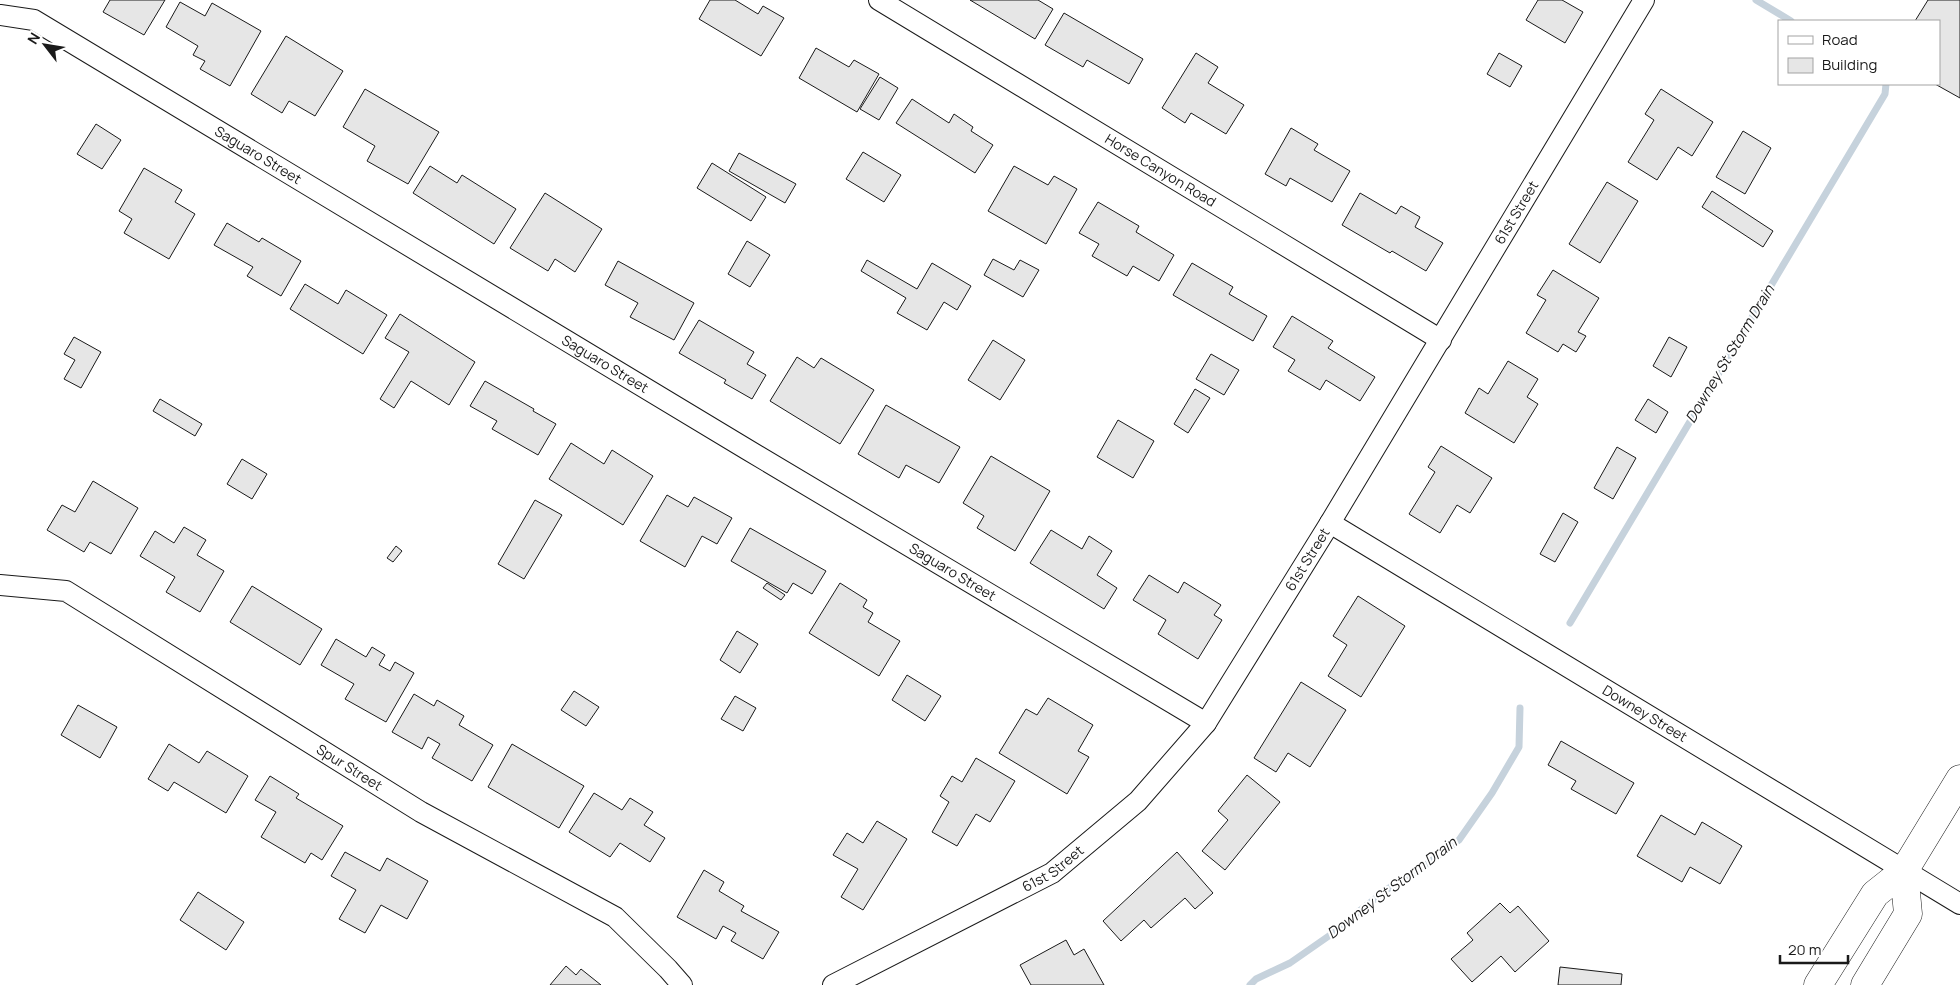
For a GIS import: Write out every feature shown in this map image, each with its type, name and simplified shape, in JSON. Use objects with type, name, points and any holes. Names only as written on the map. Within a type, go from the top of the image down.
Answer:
[{"type":"main road","points":[[1818,985],[1875,894],[1904,870],[1960,778]]},
{"type":"main road","points":[[1865,985],[1908,914],[1904,870]]},
{"type":"street","name":"Horse Canyon Road","points":[[880,0],[1441,340]]},
{"type":"street","name":"61st Street","points":[[833,985],[1052,872],[1138,801],[1206,723],[1441,340],[1644,0]]},
{"type":"street","name":"Saguaro Street","points":[[0,15],[34,20],[1206,723]]},
{"type":"street","name":"Downey Street","points":[[1330,523],[1960,904]]},
{"type":"street","name":"Spur Street","points":[[0,585],[66,591],[421,812],[614,917],[682,985]]},
{"type":"building","points":[[110,0],[165,0],[144,35],[103,12]]},
{"type":"building","points":[[710,0],[735,0],[758,14],[763,6],[784,18],[761,56],[699,19]]},
{"type":"building","points":[[970,0],[1038,0],[1053,9],[1035,39]]},
{"type":"building","points":[[1538,0],[1562,0],[1583,12],[1565,43],[1526,20]]},
{"type":"building","points":[[1928,0],[1960,0],[1960,98],[1937,85],[1940,85],[1940,20],[1916,20]]},
{"type":"building","points":[[180,2],[205,16],[212,3],[261,31],[230,86],[200,69],[205,61],[193,55],[198,46],[166,27]]},
{"type":"building","points":[[1064,13],[1143,59],[1129,84],[1087,60],[1083,67],[1045,45]]},
{"type":"building","points":[[286,36],[343,71],[315,116],[289,101],[282,113],[251,94]]},
{"type":"building","points":[[816,48],[849,67],[854,60],[879,74],[857,112],[799,78]]},
{"type":"building","points":[[1196,53],[1218,67],[1208,83],[1244,105],[1226,134],[1191,113],[1185,123],[1162,108]]},
{"type":"building","points":[[1499,53],[1522,66],[1510,87],[1487,74]]},
{"type":"building","points":[[880,77],[898,88],[879,120],[860,109]]},
{"type":"building","points":[[365,89],[439,132],[408,184],[367,161],[375,146],[343,127]]},
{"type":"building","points":[[1661,89],[1713,122],[1692,156],[1678,147],[1657,180],[1628,162],[1654,120],[1645,114]]},
{"type":"building","points":[[912,99],[949,123],[954,114],[973,127],[971,131],[993,145],[975,173],[896,123]]},
{"type":"building","points":[[96,124],[121,140],[102,169],[77,154]]},
{"type":"building","points":[[1291,128],[1318,144],[1314,150],[1350,171],[1332,202],[1290,178],[1286,186],[1265,174]]},
{"type":"building","points":[[1743,131],[1771,148],[1745,194],[1716,177]]},
{"type":"building","points":[[863,152],[901,175],[884,202],[846,179]]},
{"type":"building","points":[[739,153],[796,184],[785,203],[729,171]]},
{"type":"building","points":[[712,163],[766,197],[751,221],[697,188]]},
{"type":"building","points":[[430,166],[457,183],[462,175],[516,209],[494,244],[413,193]]},
{"type":"building","points":[[1014,166],[1048,185],[1054,176],[1077,189],[1046,244],[988,211]]},
{"type":"building","points":[[144,168],[182,190],[175,202],[195,214],[169,259],[124,233],[132,219],[119,211]]},
{"type":"building","points":[[1607,182],[1638,201],[1600,263],[1569,244]]},
{"type":"building","points":[[1712,191],[1773,231],[1763,247],[1702,207]]},
{"type":"building","points":[[545,193],[602,229],[575,272],[555,259],[548,271],[510,248]]},
{"type":"building","points":[[1360,193],[1396,214],[1401,206],[1420,217],[1415,227],[1443,243],[1426,271],[1392,251],[1390,253],[1342,225]]},
{"type":"building","points":[[1098,202],[1139,226],[1136,232],[1174,255],[1159,281],[1133,266],[1127,276],[1092,256],[1099,244],[1079,233]]},
{"type":"building","points":[[227,223],[259,242],[262,238],[301,261],[281,296],[247,276],[253,267],[214,245]]},
{"type":"building","points":[[747,241],[770,255],[750,287],[728,274]]},
{"type":"building","points":[[993,259],[1014,270],[1020,260],[1039,270],[1023,297],[984,275]]},
{"type":"building","points":[[867,260],[917,289],[932,263],[971,286],[957,310],[944,302],[927,330],[897,313],[906,298],[861,271]]},
{"type":"building","points":[[618,261],[694,303],[674,340],[630,317],[638,303],[605,285]]},
{"type":"building","points":[[1192,263],[1233,287],[1229,294],[1267,316],[1253,341],[1173,295]]},
{"type":"building","points":[[1553,270],[1599,298],[1578,332],[1586,336],[1576,352],[1563,344],[1558,352],[1526,333],[1546,300],[1537,295]]},
{"type":"building","points":[[305,284],[338,304],[346,290],[387,315],[363,354],[290,309]]},
{"type":"building","points":[[400,314],[475,362],[449,405],[411,381],[394,408],[380,399],[409,352],[385,338]]},
{"type":"building","points":[[1292,316],[1333,341],[1328,348],[1375,377],[1360,401],[1326,380],[1320,390],[1288,371],[1295,360],[1273,347]]},
{"type":"building","points":[[699,320],[754,352],[747,364],[766,375],[752,399],[724,383],[726,380],[679,353]]},
{"type":"building","points":[[74,337],[101,352],[81,388],[64,379],[75,360],[64,354]]},
{"type":"building","points":[[1669,337],[1687,347],[1671,377],[1653,366]]},
{"type":"building","points":[[993,340],[1025,360],[1000,400],[968,380]]},
{"type":"building","points":[[1211,354],[1239,370],[1224,395],[1196,379]]},
{"type":"building","points":[[797,357],[814,368],[821,358],[874,390],[840,444],[770,401]]},
{"type":"building","points":[[1508,361],[1538,379],[1527,397],[1538,404],[1514,443],[1465,413],[1479,388],[1488,394]]},
{"type":"building","points":[[485,381],[556,424],[538,455],[492,429],[497,421],[470,406]]},
{"type":"building","points":[[1195,389],[1210,398],[1188,433],[1174,424]]},
{"type":"building","points":[[160,399],[202,424],[195,436],[153,411]]},
{"type":"building","points":[[1648,399],[1668,412],[1656,433],[1635,420]]},
{"type":"building","points":[[886,405],[960,447],[939,483],[906,465],[899,478],[858,454]]},
{"type":"building","points":[[1118,420],[1154,441],[1133,478],[1097,457]]},
{"type":"building","points":[[571,443],[604,464],[612,450],[653,476],[623,525],[549,479]]},
{"type":"building","points":[[1441,446],[1492,478],[1470,513],[1457,505],[1440,533],[1409,514],[1435,472],[1428,467]]},
{"type":"building","points":[[1617,447],[1636,458],[1613,499],[1594,488]]},
{"type":"building","points":[[991,456],[1050,491],[1015,551],[977,528],[984,516],[963,503]]},
{"type":"building","points":[[242,459],[267,474],[252,499],[227,484]]},
{"type":"building","points":[[93,481],[138,508],[111,554],[90,542],[84,552],[47,530],[62,505],[75,512]]},
{"type":"building","points":[[667,495],[688,507],[694,497],[732,518],[717,544],[702,536],[685,567],[640,541]]},
{"type":"building","points":[[535,500],[562,515],[524,579],[498,564]]},
{"type":"building","points":[[1563,513],[1578,522],[1555,562],[1540,554]]},
{"type":"building","points":[[184,527],[206,540],[197,555],[224,571],[200,612],[166,592],[175,577],[140,556],[155,531],[174,543]]},
{"type":"building","points":[[750,528],[826,571],[812,594],[793,583],[787,593],[731,561]]},
{"type":"building","points":[[1051,530],[1082,549],[1089,536],[1112,551],[1097,575],[1117,588],[1104,609],[1030,563]]},
{"type":"building","points":[[396,546],[402,551],[393,562],[387,558]]},
{"type":"building","points":[[1149,575],[1178,593],[1184,582],[1221,605],[1214,615],[1222,620],[1198,659],[1158,634],[1166,620],[1133,600]]},
{"type":"building","points":[[767,583],[785,595],[781,600],[763,588]]},
{"type":"building","points":[[840,583],[867,600],[863,607],[873,613],[868,622],[900,641],[879,676],[809,633]]},
{"type":"building","points":[[252,586],[322,629],[300,665],[230,622]]},
{"type":"building","points":[[1358,596],[1405,626],[1361,697],[1328,676],[1347,645],[1333,636]]},
{"type":"building","points":[[737,631],[758,644],[740,673],[720,660]]},
{"type":"building","points":[[336,639],[366,657],[372,647],[385,655],[379,665],[390,671],[395,662],[414,673],[386,722],[345,699],[354,684],[321,665]]},
{"type":"building","points":[[907,675],[941,696],[925,721],[892,700]]},
{"type":"building","points":[[1301,682],[1346,710],[1310,767],[1288,753],[1276,772],[1254,758]]},
{"type":"building","points":[[574,691],[599,707],[586,726],[561,710]]},
{"type":"building","points":[[414,694],[434,706],[437,700],[464,716],[459,725],[493,745],[472,781],[432,758],[440,744],[428,737],[422,749],[392,732]]},
{"type":"building","points":[[735,696],[756,708],[743,731],[721,719]]},
{"type":"building","points":[[1048,698],[1093,725],[1078,751],[1089,757],[1067,794],[999,753],[1026,709],[1037,715]]},
{"type":"building","points":[[78,705],[117,727],[100,758],[61,735]]},
{"type":"building","points":[[1561,741],[1634,783],[1616,814],[1571,789],[1576,781],[1548,765]]},
{"type":"building","points":[[169,744],[199,763],[207,751],[248,776],[226,813],[174,782],[168,791],[148,779]]},
{"type":"building","points":[[512,744],[584,786],[559,828],[488,787]]},
{"type":"building","points":[[976,758],[1015,781],[990,822],[976,814],[957,846],[932,832],[949,802],[940,796],[952,776],[962,782]]},
{"type":"building","points":[[1247,775],[1280,802],[1225,870],[1202,851],[1228,820],[1218,811]]},
{"type":"building","points":[[270,776],[299,794],[296,798],[343,826],[322,860],[311,853],[305,863],[261,837],[276,812],[255,800]]},
{"type":"building","points":[[594,793],[622,810],[630,798],[653,812],[644,825],[665,838],[650,862],[620,843],[610,857],[569,832]]},
{"type":"building","points":[[1661,815],[1695,835],[1702,822],[1742,846],[1720,884],[1690,867],[1682,882],[1637,856]]},
{"type":"building","points":[[877,821],[907,839],[863,910],[841,897],[858,869],[833,855],[847,833],[863,843]]},
{"type":"building","points":[[345,852],[380,871],[387,858],[428,881],[407,919],[381,905],[365,933],[339,919],[356,890],[331,876]]},
{"type":"building","points":[[1177,852],[1213,893],[1195,909],[1185,898],[1151,928],[1144,920],[1121,941],[1103,921]]},
{"type":"building","points":[[704,870],[724,882],[719,891],[744,906],[741,911],[779,932],[763,959],[731,941],[736,933],[723,926],[716,939],[677,917]]},
{"type":"building","points":[[198,892],[244,922],[226,950],[180,920]]},
{"type":"building","points":[[1500,903],[1510,913],[1518,906],[1549,941],[1515,972],[1501,956],[1472,982],[1451,959],[1473,940],[1467,933]]},
{"type":"building","points":[[1066,940],[1074,955],[1084,949],[1104,985],[1031,985],[1020,965]]},
{"type":"building","points":[[566,966],[576,975],[581,969],[601,985],[550,985]]},
{"type":"building","points":[[1560,967],[1622,974],[1621,985],[1558,985]]},
{"type":"waterway","name":"Downey St Storm Drain","points":[[1756,0],[1789,20]]},
{"type":"waterway","name":"Downey St Storm Drain","points":[[1570,623],[1885,94],[1886,85]]},
{"type":"waterway","name":"Downey St Storm Drain","points":[[1250,985],[1256,979],[1290,963],[1346,924],[1358,912],[1393,885],[1415,873],[1459,840],[1492,793],[1519,747],[1520,708]]}]
